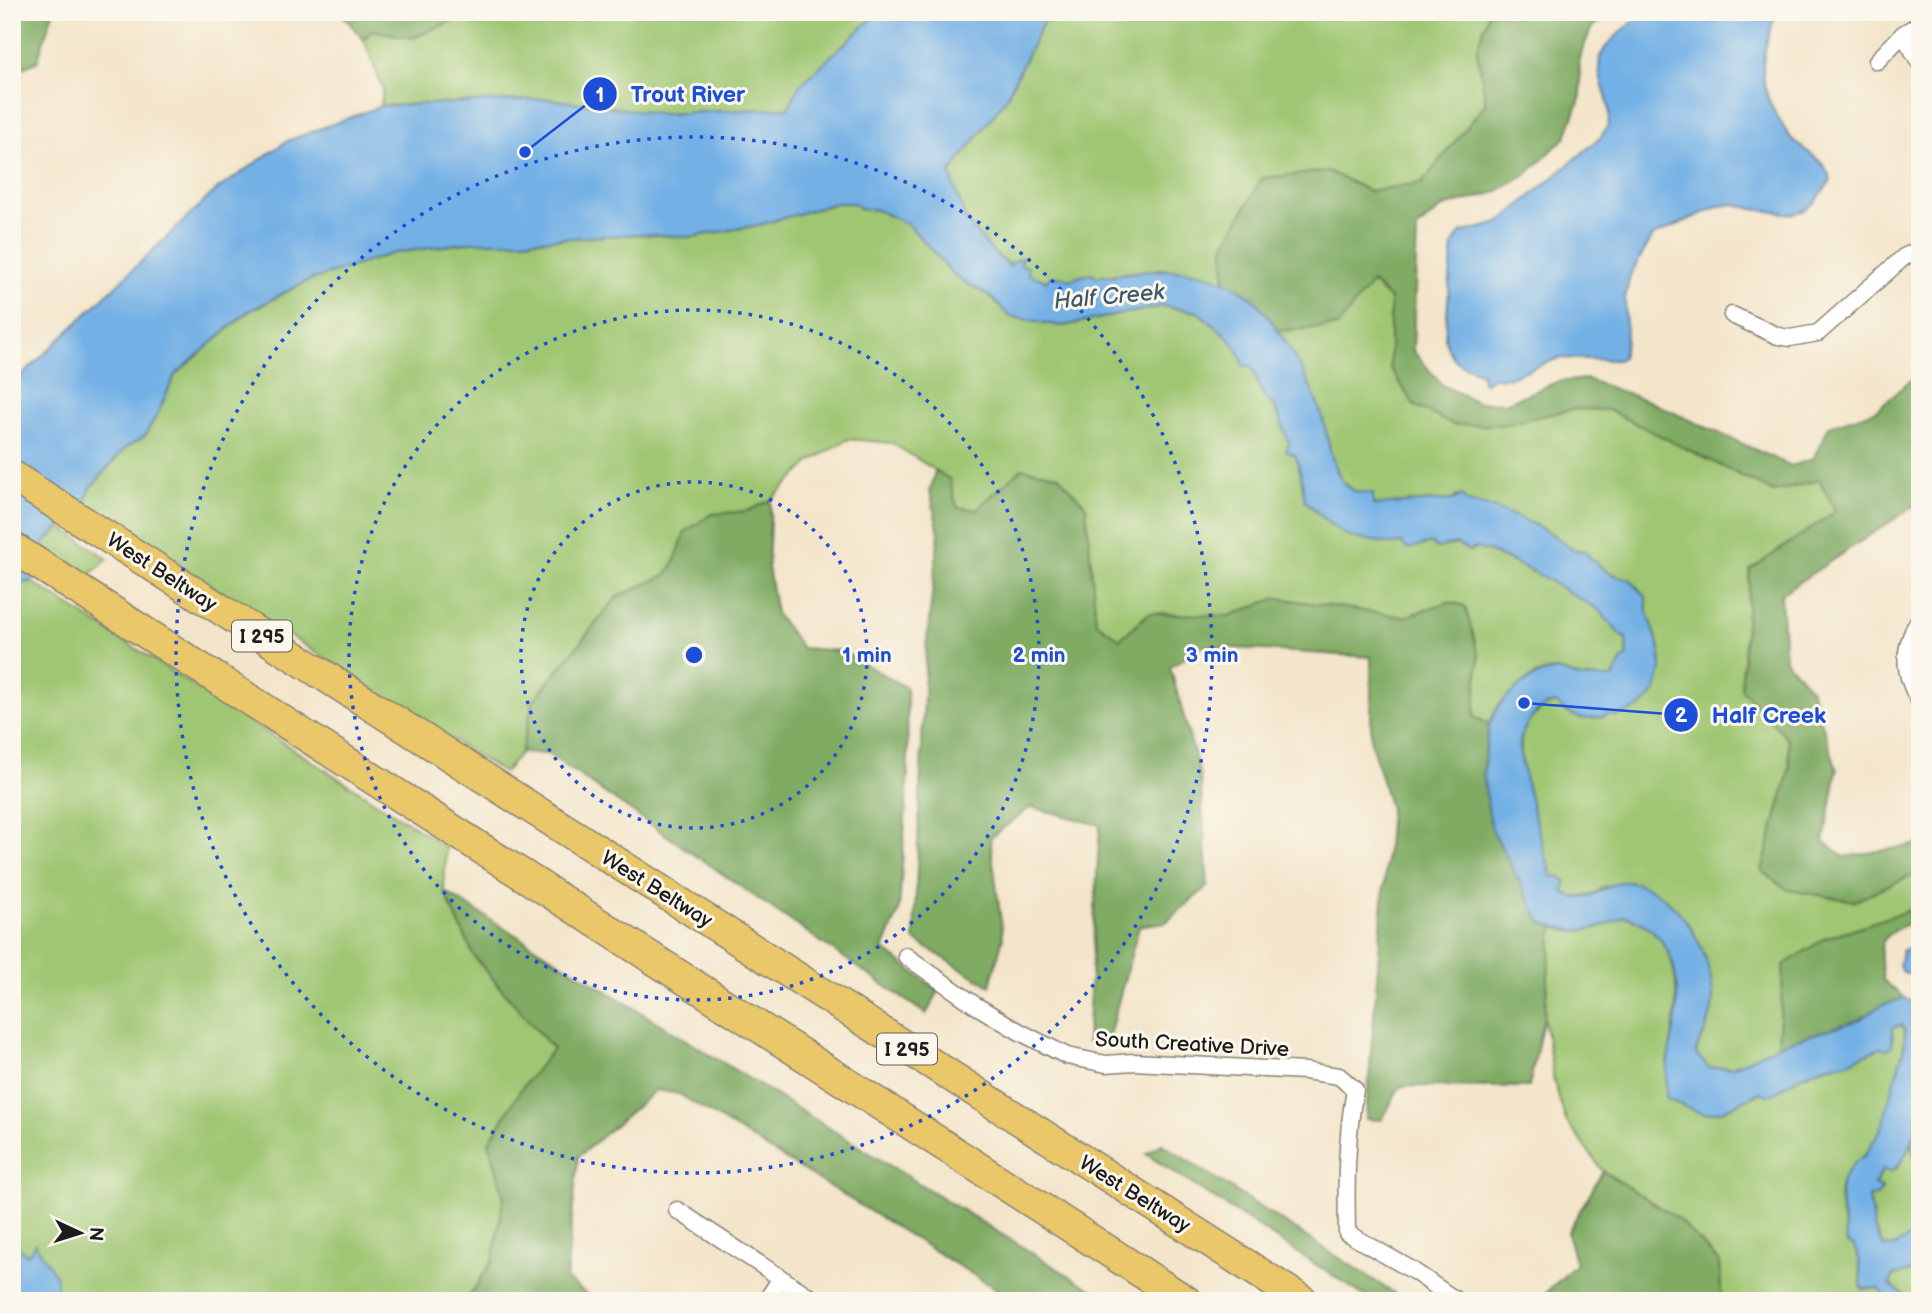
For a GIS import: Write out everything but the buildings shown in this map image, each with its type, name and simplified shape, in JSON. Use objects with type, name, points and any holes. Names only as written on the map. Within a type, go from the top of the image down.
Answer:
[{"type":"highway","name":"West Beltway","points":[[12,476],[1303,1301]]},
{"type":"highway","name":"I 295","points":[[12,547],[1185,1301]]},
{"type":"street","points":[[1877,61],[1903,34],[1920,24]]},
{"type":"street","points":[[1903,34],[1920,63]]},
{"type":"street","points":[[1732,315],[1778,336],[1790,338],[1818,333],[1904,257],[1920,248]]},
{"type":"street","points":[[1920,618],[1911,633],[1906,651],[1907,675],[1920,702]]},
{"type":"street","name":"South Creative Drive","points":[[906,956],[975,1004],[1066,1056],[1105,1064],[1135,1062],[1305,1071],[1339,1076],[1355,1090],[1350,1115],[1346,1181],[1347,1233],[1412,1270],[1457,1301]]},
{"type":"street","points":[[677,1210],[816,1301]]},
{"type":"street","points":[[766,1301],[781,1278]]},
{"type":"green space","points":[[12,12],[53,12],[37,62],[12,72]]},
{"type":"green space","points":[[340,12],[455,12],[452,21],[413,38],[372,30],[364,40]]},
{"type":"green space","points":[[455,12],[879,12],[800,85],[788,108],[663,114],[547,99],[381,106],[383,89],[364,40],[372,30],[413,38],[451,21]]},
{"type":"green space","points":[[1048,12],[1489,12],[1477,49],[1486,103],[1422,183],[1369,191],[1328,171],[1224,246],[1225,282],[1192,272],[1159,269],[1095,277],[1092,274],[1056,281],[1039,279],[1014,267],[980,240],[963,214],[950,173],[1006,98]]},
{"type":"green space","points":[[1489,12],[1611,12],[1592,27],[1579,58],[1581,96],[1566,137],[1527,174],[1494,193],[1443,207],[1417,228],[1413,351],[1442,385],[1477,402],[1505,403],[1557,382],[1586,379],[1648,401],[1791,466],[1813,459],[1829,426],[1875,411],[1920,372],[1920,502],[1781,594],[1785,660],[1811,689],[1837,770],[1824,842],[1844,857],[1920,844],[1920,876],[1909,876],[1854,901],[1788,890],[1762,871],[1790,767],[1788,739],[1741,689],[1750,570],[1836,511],[1819,480],[1774,492],[1608,410],[1574,409],[1502,425],[1453,425],[1414,405],[1390,368],[1390,299],[1372,282],[1338,326],[1277,331],[1252,298],[1225,282],[1224,246],[1262,178],[1328,171],[1369,191],[1422,183],[1486,103],[1477,49]]},
{"type":"green space","points":[[836,203],[854,203],[859,208],[877,210],[908,224],[956,277],[992,298],[1009,316],[1062,326],[1162,306],[1198,312],[1227,336],[1238,350],[1244,366],[1251,366],[1263,395],[1275,407],[1296,456],[1305,501],[1330,524],[1392,544],[1402,543],[1407,549],[1432,543],[1436,548],[1457,544],[1470,551],[1475,548],[1491,552],[1534,572],[1599,610],[1622,637],[1626,637],[1627,657],[1623,659],[1613,678],[1585,679],[1560,671],[1538,674],[1509,696],[1489,724],[1474,717],[1479,656],[1464,605],[1448,602],[1404,617],[1277,598],[1229,616],[1149,613],[1121,640],[1096,622],[1086,506],[1022,468],[976,510],[957,507],[949,479],[892,443],[848,439],[810,462],[771,500],[748,511],[712,514],[685,532],[675,561],[666,575],[617,597],[533,701],[521,752],[504,773],[84,504],[91,487],[125,448],[144,437],[175,375],[248,312],[307,281],[394,253],[471,242],[640,234],[691,237],[759,225]]},
{"type":"green space","points":[[1371,282],[1390,299],[1390,368],[1502,425],[1574,409],[1608,410],[1774,492],[1819,480],[1837,511],[1750,570],[1741,689],[1788,739],[1790,767],[1762,871],[1854,901],[1909,876],[1920,876],[1920,907],[1826,938],[1784,965],[1778,1045],[1733,1067],[1709,1069],[1696,1054],[1697,1045],[1704,1034],[1706,958],[1605,886],[1595,893],[1577,897],[1566,894],[1554,879],[1532,815],[1523,766],[1522,734],[1530,720],[1551,703],[1661,669],[1660,650],[1647,610],[1646,597],[1630,579],[1605,570],[1584,551],[1571,550],[1554,535],[1485,505],[1467,502],[1457,496],[1452,500],[1372,505],[1342,481],[1329,450],[1321,414],[1309,385],[1277,331],[1338,326]]},
{"type":"green space","points":[[1022,468],[1058,475],[1086,506],[1096,622],[1120,639],[1149,613],[1229,616],[1277,598],[1404,617],[1448,602],[1465,606],[1479,656],[1474,717],[1489,724],[1483,774],[1541,922],[1553,927],[1544,1016],[1529,1087],[1400,1086],[1382,1120],[1366,1119],[1390,809],[1371,742],[1371,657],[1203,646],[1170,667],[1200,775],[1208,886],[1166,922],[1139,926],[1107,1043],[1087,1043],[1100,825],[1031,807],[990,838],[1003,937],[990,986],[914,940],[926,648],[939,533],[930,491],[935,471],[949,479],[957,507],[976,510]]},
{"type":"green space","points":[[771,500],[768,567],[776,614],[802,648],[842,651],[907,688],[908,776],[899,911],[883,949],[939,991],[926,1014],[548,754],[521,752],[533,701],[617,597],[666,575],[675,561],[685,532],[712,514],[748,511]]},
{"type":"green space","points":[[61,527],[108,559],[86,578],[42,551],[45,542]]},
{"type":"green space","points":[[32,582],[446,847],[444,891],[475,958],[553,1049],[521,1089],[489,1142],[504,1197],[493,1260],[466,1301],[40,1301],[34,1245],[29,1255],[19,1249],[12,1236],[12,583]]},
{"type":"green space","points":[[444,891],[1110,1301],[1016,1301],[679,1094],[656,1090],[578,1157],[566,1279],[596,1301],[466,1301],[493,1260],[504,1197],[489,1142],[521,1089],[553,1049],[475,958]]},
{"type":"green space","points":[[1920,907],[1920,918],[1897,929],[1882,945],[1883,980],[1905,998],[1882,1005],[1859,1020],[1778,1045],[1784,965],[1825,938]]},
{"type":"green space","points":[[1625,916],[1647,926],[1662,940],[1671,958],[1676,1000],[1667,1067],[1724,1110],[1761,1092],[1775,1093],[1797,1078],[1825,1066],[1848,1062],[1880,1048],[1892,1046],[1893,1027],[1901,1025],[1905,1030],[1898,1077],[1882,1126],[1867,1152],[1844,1176],[1839,1195],[1847,1243],[1853,1244],[1859,1258],[1862,1288],[1879,1288],[1888,1301],[1722,1301],[1719,1262],[1678,1219],[1603,1171],[1566,1121],[1554,1082],[1544,1016],[1553,927],[1590,929]]},
{"type":"green space","points":[[1920,1114],[1920,1169],[1913,1156],[1913,1149]]},
{"type":"green space","points":[[1162,1144],[1406,1301],[1372,1301],[1146,1154]]},
{"type":"green space","points":[[1911,1145],[1915,1164],[1920,1169],[1920,1230],[1895,1246],[1883,1247],[1874,1227],[1869,1196],[1877,1196],[1881,1188],[1874,1186],[1884,1168],[1897,1168]]},
{"type":"green space","points":[[1603,1171],[1678,1219],[1719,1262],[1722,1301],[1538,1301],[1576,1264],[1567,1233]]},
{"type":"green space","points":[[1920,1269],[1920,1301],[1914,1301],[1890,1285],[1893,1276]]},
{"type":"water","points":[[879,12],[1048,12],[1006,98],[950,173],[966,221],[995,254],[1010,266],[1022,258],[1021,265],[1028,267],[1028,274],[1046,281],[1051,276],[1065,277],[1067,280],[1093,273],[1095,277],[1178,270],[1210,276],[1229,284],[1253,299],[1273,323],[1292,353],[1316,400],[1334,463],[1347,487],[1359,492],[1373,493],[1373,505],[1452,500],[1462,495],[1467,502],[1522,519],[1569,547],[1584,551],[1605,570],[1630,579],[1646,597],[1647,610],[1660,650],[1661,669],[1656,691],[1641,707],[1615,717],[1612,714],[1582,718],[1569,713],[1556,703],[1549,705],[1531,718],[1523,731],[1520,748],[1522,762],[1552,877],[1560,876],[1566,881],[1563,892],[1578,898],[1591,896],[1621,882],[1628,882],[1646,887],[1677,909],[1699,942],[1711,980],[1711,1012],[1696,1054],[1709,1068],[1733,1067],[1778,1045],[1859,1020],[1882,1005],[1905,998],[1920,1006],[1921,1071],[1917,1121],[1911,1143],[1902,1161],[1889,1172],[1883,1169],[1874,1185],[1882,1189],[1877,1196],[1869,1197],[1874,1227],[1883,1247],[1895,1246],[1920,1230],[1920,1269],[1893,1276],[1890,1285],[1914,1301],[1888,1301],[1879,1288],[1862,1289],[1859,1258],[1853,1245],[1847,1244],[1840,1194],[1842,1180],[1853,1164],[1866,1154],[1881,1129],[1905,1044],[1905,1030],[1901,1025],[1893,1027],[1892,1046],[1886,1050],[1880,1048],[1848,1062],[1825,1066],[1797,1078],[1775,1093],[1768,1095],[1760,1092],[1724,1110],[1703,1114],[1666,1099],[1667,1066],[1675,1023],[1677,985],[1670,955],[1663,943],[1641,923],[1625,916],[1603,926],[1584,930],[1564,929],[1541,922],[1491,827],[1483,774],[1489,724],[1499,705],[1522,684],[1542,673],[1558,670],[1581,678],[1613,678],[1623,659],[1627,657],[1626,637],[1622,637],[1599,610],[1534,572],[1491,552],[1475,548],[1470,551],[1457,544],[1436,548],[1432,543],[1407,549],[1402,543],[1392,544],[1349,537],[1330,524],[1305,501],[1296,456],[1286,451],[1289,443],[1275,407],[1263,395],[1251,366],[1244,366],[1238,350],[1227,336],[1198,312],[1162,306],[1062,326],[1009,316],[992,298],[956,277],[908,224],[877,210],[859,208],[854,203],[836,203],[759,225],[691,237],[640,234],[471,242],[394,253],[307,281],[247,312],[175,375],[144,437],[125,448],[91,487],[84,504],[45,542],[32,582],[12,583],[12,385],[215,191],[287,141],[381,106],[547,99],[663,114],[788,108],[800,85]]},
{"type":"water","points":[[1642,12],[1777,12],[1764,53],[1766,92],[1788,134],[1824,166],[1831,180],[1816,201],[1805,210],[1793,214],[1752,209],[1736,204],[1718,206],[1653,236],[1630,275],[1625,298],[1626,340],[1622,358],[1619,360],[1559,358],[1507,378],[1493,377],[1486,383],[1482,382],[1481,373],[1453,358],[1445,338],[1453,244],[1460,233],[1499,223],[1600,138],[1608,124],[1609,111],[1599,71],[1601,55],[1609,43]]},
{"type":"water","points":[[1920,943],[1920,976],[1903,972],[1899,965],[1902,951]]},
{"type":"water","points":[[12,1236],[19,1249],[28,1255],[35,1244],[56,1276],[57,1287],[49,1297],[40,1298],[40,1301],[12,1301]]},
{"type":"place","name":"Trout River","points":[[525,152]]},
{"type":"place","name":"Half Creek","points":[[1524,703]]}]
